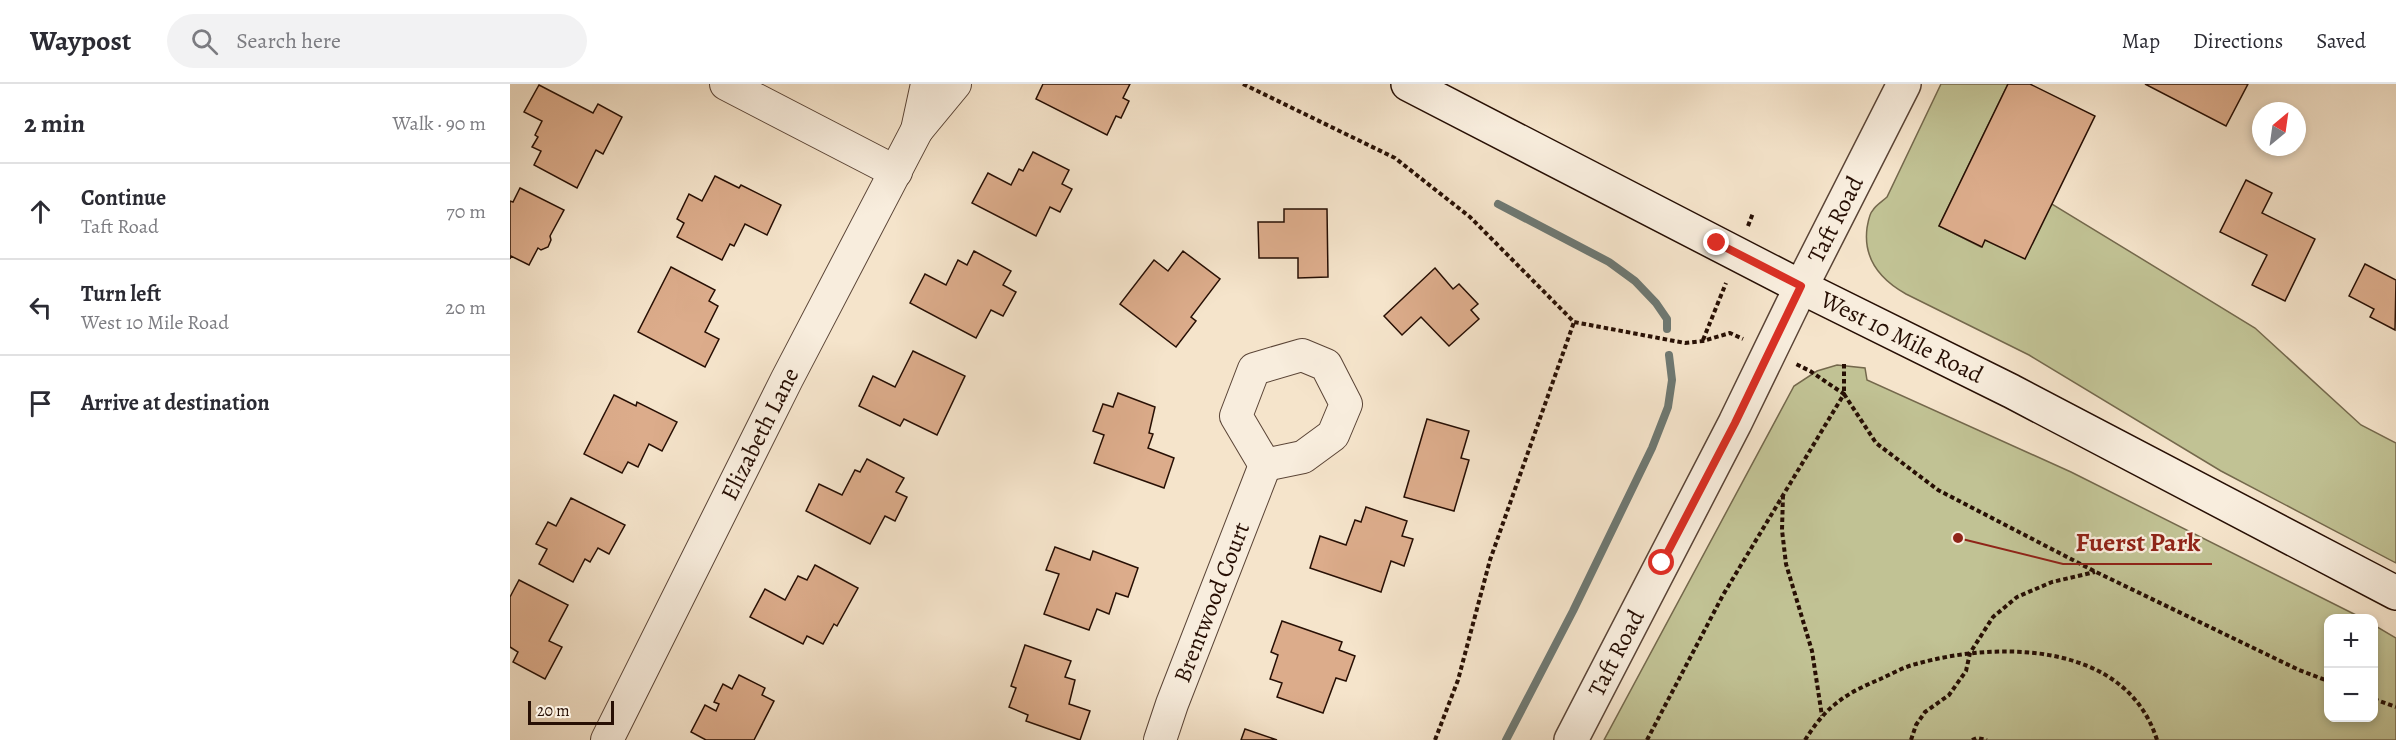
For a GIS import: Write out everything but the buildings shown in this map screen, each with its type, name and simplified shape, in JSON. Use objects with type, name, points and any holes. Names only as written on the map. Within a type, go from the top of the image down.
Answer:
[{"type":"main road","name":"West 10 Mile Road","points":[[1408,84],[2011,391],[2396,593]]},
{"type":"main road","name":"Taft Road","points":[[1571,740],[1735,423],[1801,286],[1904,84]]},
{"type":"street","points":[[726,84],[896,172]]},
{"type":"street","name":"Elizabeth Lane","points":[[917,130],[927,84]]},
{"type":"street","name":"Elizabeth Lane","points":[[607,740],[787,379],[917,130],[954,84]]},
{"type":"street","name":"Brentwood Court","points":[[1160,740],[1264,465]]},
{"type":"path","points":[[1243,84],[1395,158],[1470,218],[1574,322],[1685,343],[1703,341],[1730,333]]},
{"type":"path","points":[[1703,341],[1719,299]]},
{"type":"path","points":[[1436,740],[1458,680],[1490,560],[1574,322]]},
{"type":"path","points":[[1647,740],[1723,596],[1844,394],[1844,364]]},
{"type":"path","points":[[1810,371],[1844,394],[1876,443],[1938,490],[2096,572],[2324,679]]},
{"type":"path","points":[[1784,495],[1782,530],[1786,564],[1812,651],[1822,717]]},
{"type":"path","points":[[1911,740],[1925,712],[1949,695],[1966,671],[1971,653],[1993,617],[2017,597],[2052,582],[2096,572]]},
{"type":"path","points":[[1805,740],[1822,717],[1838,701],[1868,684],[1913,664],[1971,653],[2020,651],[2068,658],[2092,668],[2130,695],[2142,709],[2157,740]]},
{"type":"path","points":[[2378,701],[2396,707]]},
{"type":"path","points":[[1972,740],[1977,738],[1987,740]]},
{"type":"green space","points":[[1941,84],[2008,84],[1939,226],[1981,247],[1985,240],[2052,204],[2255,328],[2361,425],[2396,443],[2396,563],[2221,471],[2029,355],[1906,294],[1882,275],[1871,259],[1868,249],[1867,228],[1870,216],[1874,208],[1887,197]]},
{"type":"green space","points":[[1837,365],[1865,368],[1867,380],[2071,472],[2354,614],[2324,614],[2324,722],[2378,722],[2378,627],[2396,638],[2396,740],[1604,740],[1794,386],[1817,371]]},
{"type":"waterway","points":[[1498,204],[1609,262],[1635,281],[1656,303],[1667,319],[1667,329]]},
{"type":"waterway","points":[[1506,740],[1573,611],[1652,448],[1668,407],[1672,380],[1669,355]]},
{"type":"place","name":"Fuerst Park","points":[[1958,538]]},
{"type":"route","points":[[1662,563],[1735,423],[1801,286],[1717,243]]}]
